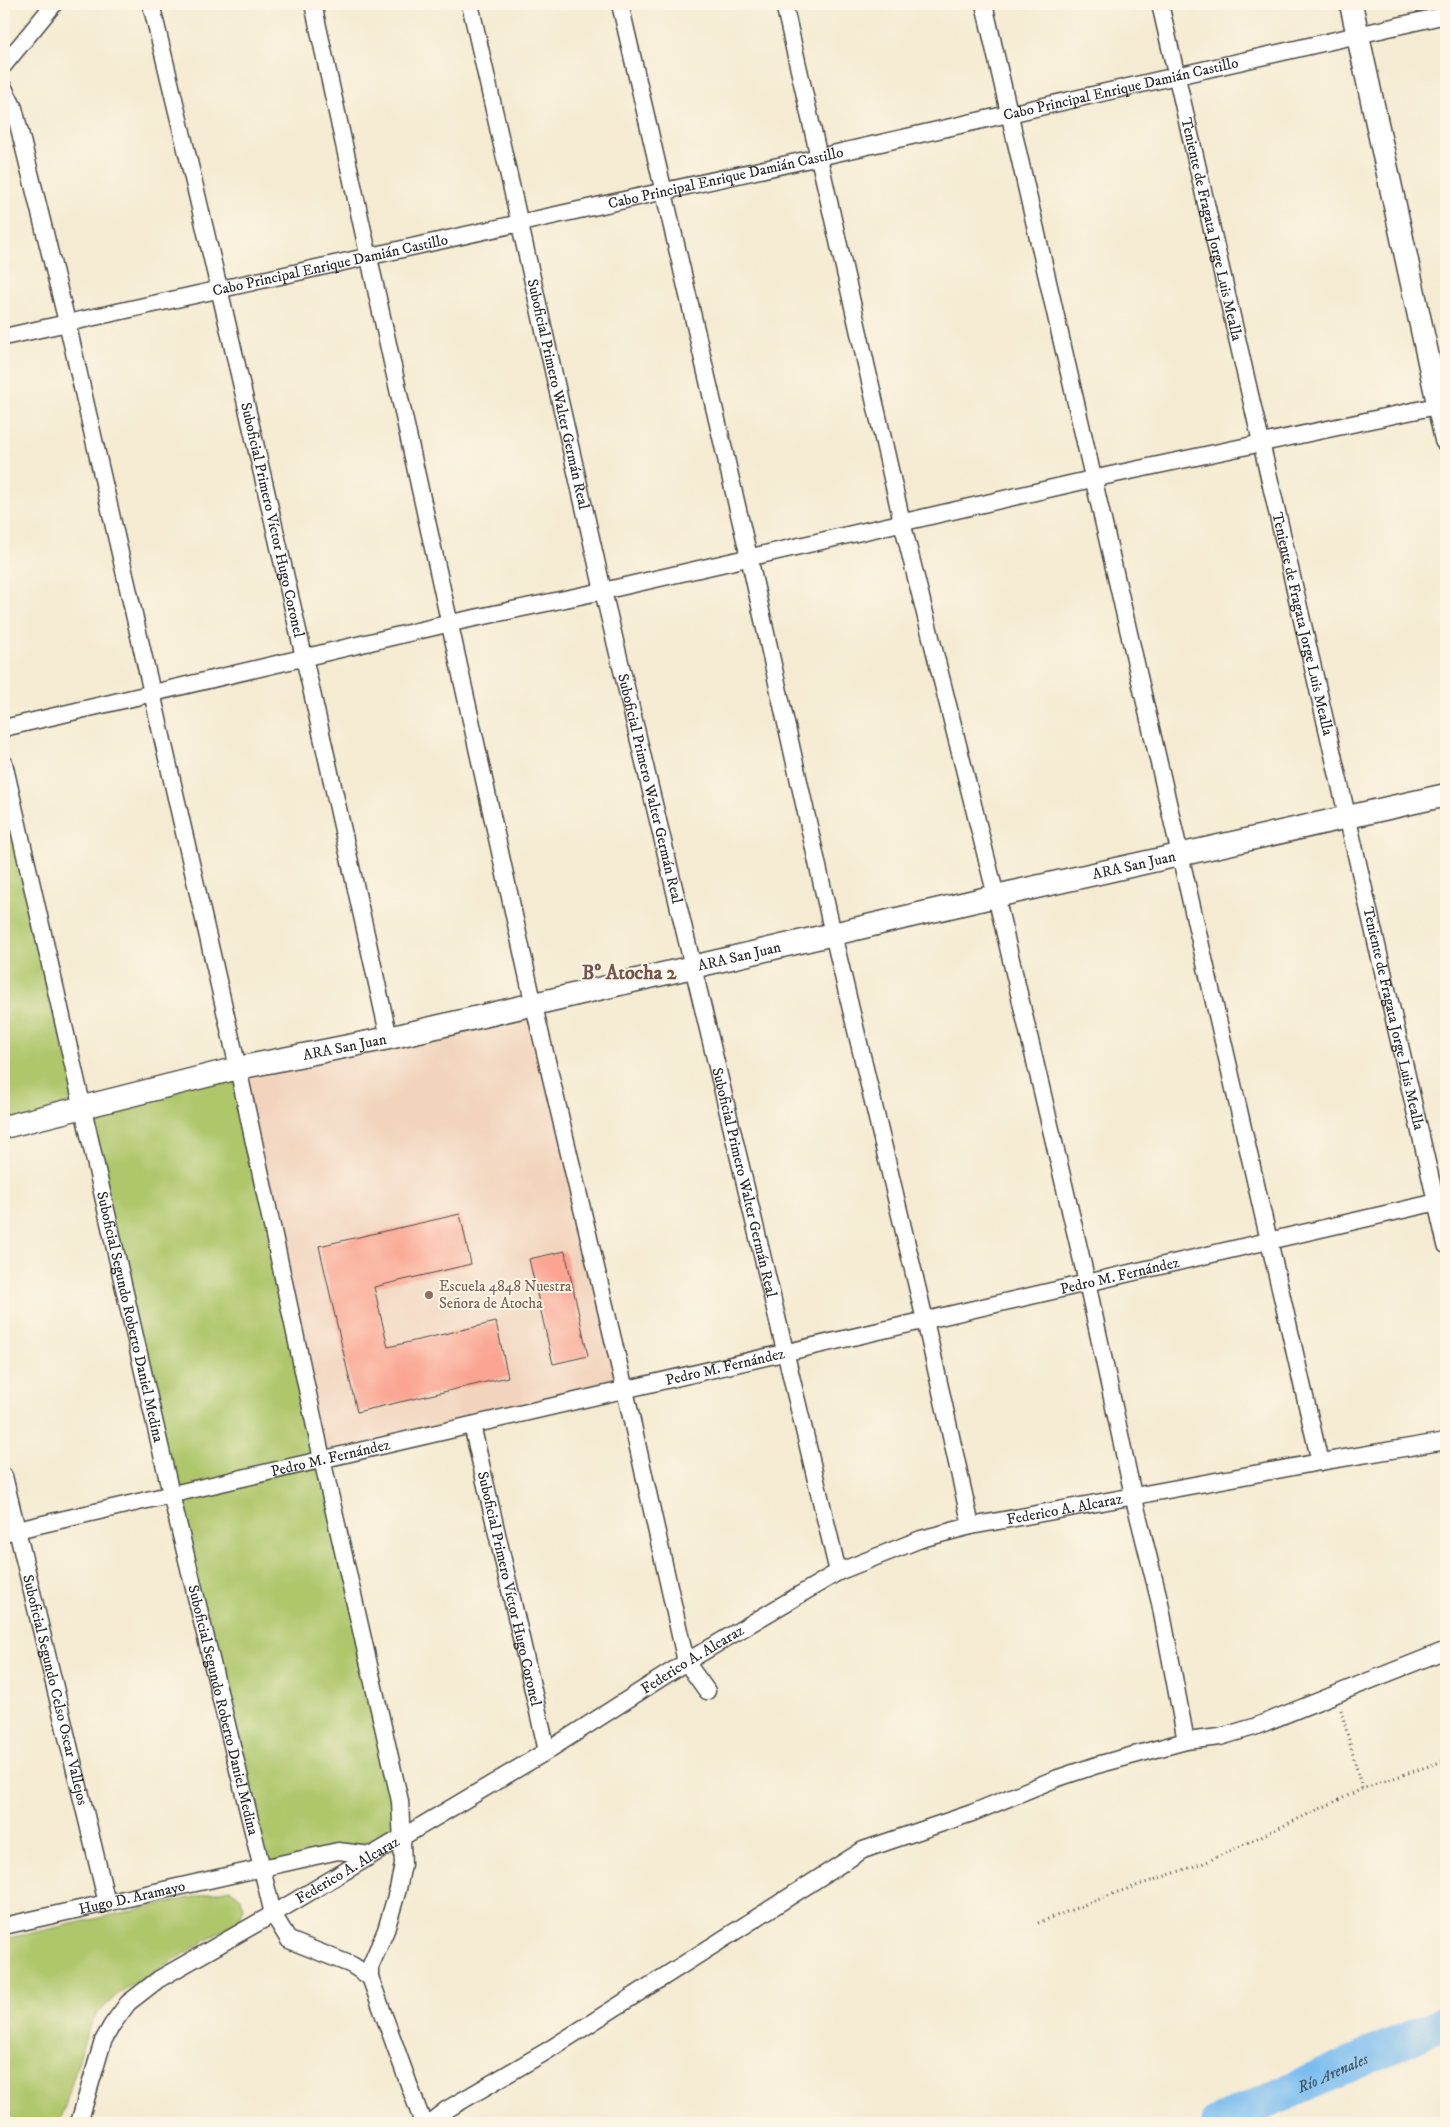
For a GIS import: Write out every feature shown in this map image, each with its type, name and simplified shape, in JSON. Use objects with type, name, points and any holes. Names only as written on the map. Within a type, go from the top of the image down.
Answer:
[{"type":"street","points":[[4,65],[54,4]]},
{"type":"street","name":"Suboficial Primero Víctor Hugo Coronel","points":[[151,4],[220,288],[305,656],[389,1038]]},
{"type":"street","points":[[313,4],[534,1006],[625,1390],[686,1662],[707,1691]]},
{"type":"street","name":"Suboficial Primero Walter Germán Real","points":[[470,4],[603,590],[838,1572]]},
{"type":"street","points":[[620,4],[971,1526]]},
{"type":"street","points":[[784,4],[902,522],[996,896],[1087,1282],[1133,1495],[1160,1604],[1186,1741]]},
{"type":"street","points":[[984,4],[1011,114],[1092,479],[1320,1462]]},
{"type":"street","name":"Teniente de Fragata Jorge Luis Mealla","points":[[1160,4],[1347,817],[1441,1201],[1446,1245]]},
{"type":"street","points":[[1351,4],[1442,404],[1446,440]]},
{"type":"street","name":"Cabo Principal Enrique Damián Castillo","points":[[4,337],[663,192],[1446,15]]},
{"type":"street","points":[[4,88],[14,108],[67,322],[238,1068],[322,1459],[400,1801],[403,1864],[386,1930],[370,1967],[370,1977],[423,2123]]},
{"type":"street","points":[[4,728],[451,623],[1092,479],[1442,404]]},
{"type":"street","name":"Suboficial Segundo Roberto Daniel Medina","points":[[4,763],[171,1494],[273,1914],[289,1940],[352,1965],[370,1977]]},
{"type":"street","name":"ARA San Juan","points":[[4,1127],[238,1068],[389,1038],[534,1006],[996,896],[1446,795]]},
{"type":"street","name":"Pedro M. Fernández","points":[[10,1532],[1441,1201]]},
{"type":"street","name":"Suboficial Primero Víctor Hugo Coronel","points":[[472,1425],[547,1751]]},
{"type":"street","name":"Federico A. Alcaraz","points":[[80,2123],[103,2041],[128,2003],[159,1979],[273,1914],[547,1751],[686,1662],[838,1572],[921,1539],[971,1526],[1133,1495],[1446,1441]]},
{"type":"street","name":"Suboficial Segundo Celso Oscar Vallejos","points":[[4,1476],[10,1532],[107,1903]]},
{"type":"street","points":[[428,2123],[446,2110],[555,2046],[864,1850],[972,1813],[1080,1770],[1186,1741],[1220,1737],[1254,1727],[1446,1650]]},
{"type":"street","name":"Hugo D. Aramayo","points":[[4,1926],[338,1851],[371,1855]]},
{"type":"path","points":[[1337,1695],[1362,1789]]},
{"type":"path","points":[[1038,1923],[1115,1893],[1204,1863],[1362,1789],[1446,1760]]},
{"type":"shaded area","points":[[531,1010],[624,1389],[324,1456],[244,1071]]},
{"type":"green space","points":[[4,772],[82,1105],[4,1125]]},
{"type":"green space","points":[[238,1068],[401,1837],[371,1855],[261,1867],[84,1107]]},
{"type":"green space","points":[[230,1889],[241,1898],[243,1909],[240,1920],[119,1993],[95,2016],[87,2033],[60,2123],[4,2123],[4,1939]]},
{"type":"building","points":[[460,1214],[471,1264],[374,1287],[388,1347],[496,1322],[508,1377],[357,1412],[319,1246]]},
{"type":"building","points":[[565,1251],[588,1356],[553,1364],[529,1259]]},
{"type":"waterway","name":"Río Arenales","points":[[1218,2123],[1446,2022]]},
{"type":"place","name":"Escuela 4848 Nuestra Señora de Atocha","points":[[429,1295]]},
{"type":"district","name":"Bº Atocha 2","points":[[629,972]]}]
